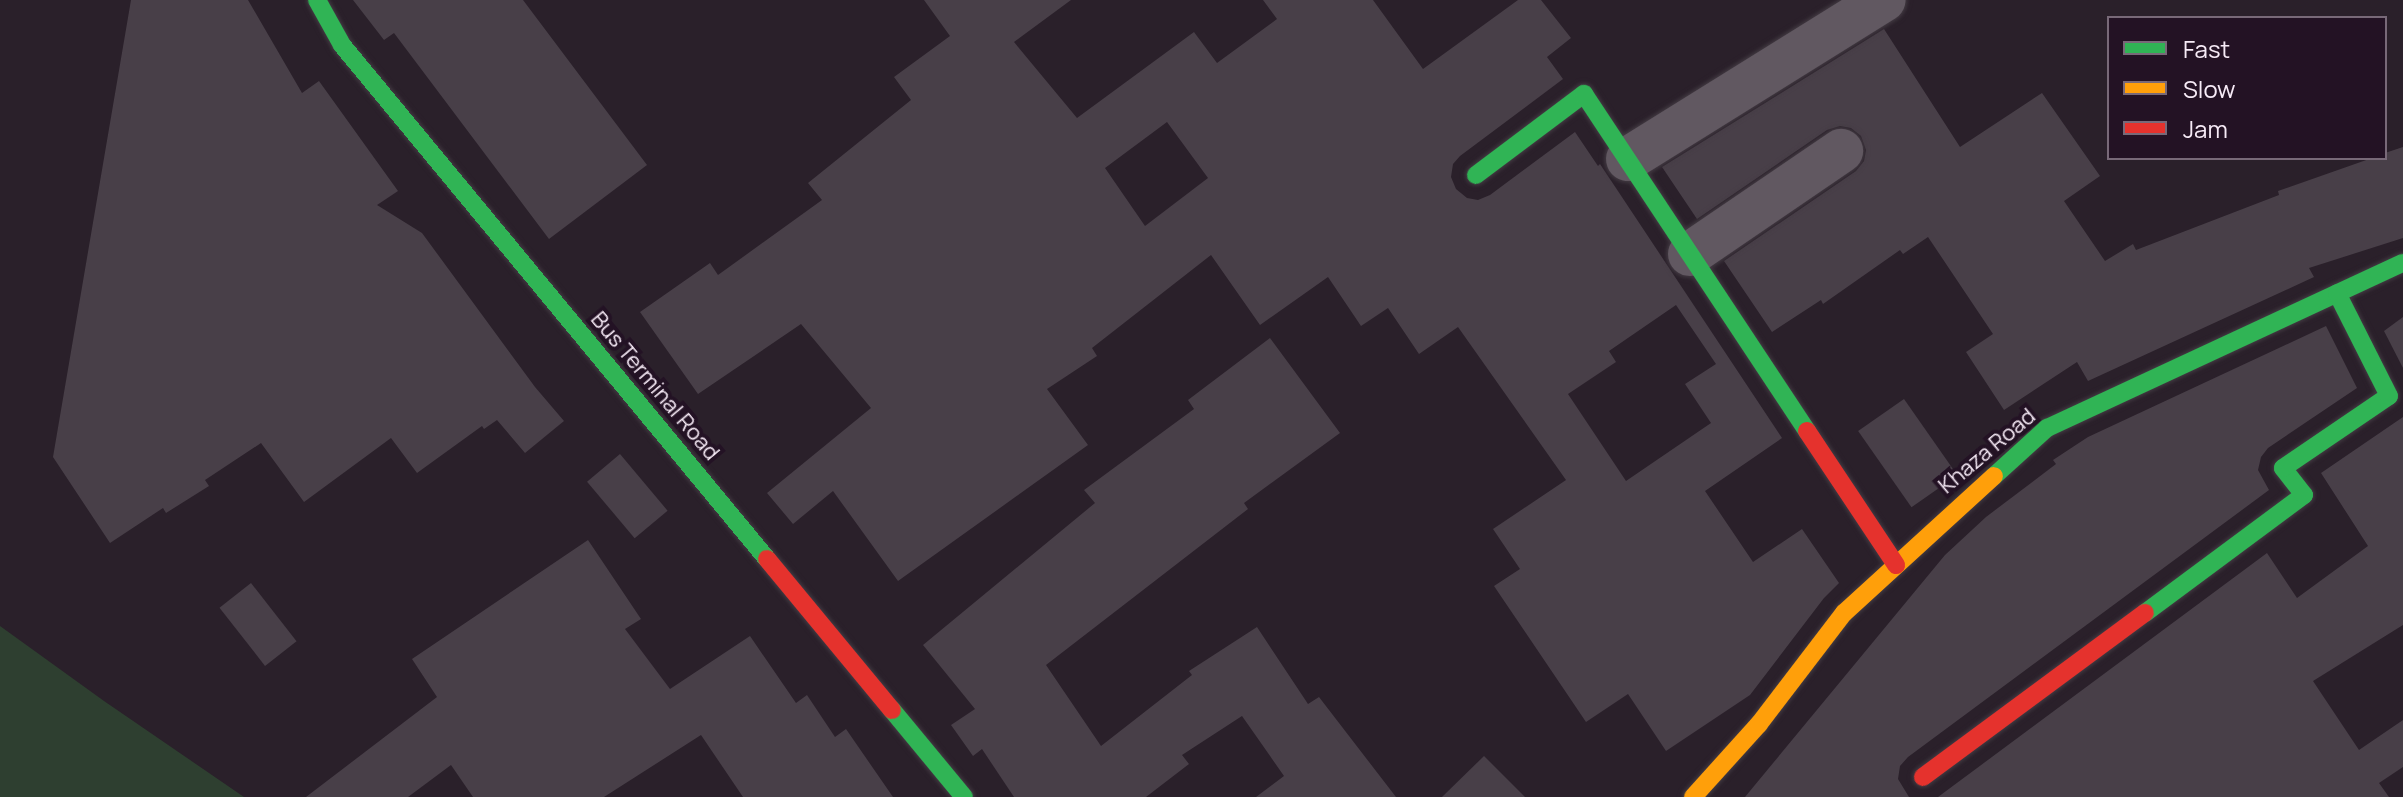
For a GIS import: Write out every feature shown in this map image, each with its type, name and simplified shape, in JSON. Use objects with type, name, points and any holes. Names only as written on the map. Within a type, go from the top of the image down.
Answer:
[{"type":"street","name":"Bus Terminal Road","points":[[317,0],[342,45],[964,797]]},
{"type":"street","points":[[1628,159],[1883,0]]},
{"type":"street","points":[[1476,175],[1584,94],[1896,565]]},
{"type":"street","points":[[1690,254],[1841,151]]},
{"type":"street","name":"Khaza Road","points":[[1693,797],[1759,724],[1844,613],[2047,428],[2403,263]]},
{"type":"street","points":[[1923,777],[2304,495],[2283,468],[2389,396],[2337,293]]},
{"type":"green space","points":[[0,626],[104,701],[244,797],[0,797]]},
{"type":"building","points":[[131,0],[248,0],[302,93],[319,81],[398,191],[377,205],[422,233],[535,387],[564,421],[525,453],[497,420],[484,429],[482,426],[417,473],[391,438],[304,502],[261,443],[205,480],[209,486],[166,513],[163,508],[110,543],[53,457]]},
{"type":"building","points":[[353,0],[523,0],[647,165],[549,239],[394,33],[384,40]]},
{"type":"building","points":[[924,0],[1071,0],[1014,42],[1077,118],[1194,32],[1217,63],[1277,19],[1263,0],[1373,0],[1423,69],[1518,0],[1541,0],[1571,38],[1547,57],[1563,79],[1460,156],[1453,164],[1451,177],[1456,189],[1467,198],[1478,200],[1490,195],[1575,132],[1598,166],[1600,164],[1782,438],[1705,491],[1753,562],[1802,529],[1839,583],[1824,598],[1750,695],[1666,751],[1628,694],[1586,722],[1494,586],[1520,569],[1493,529],[1566,480],[1458,327],[1419,354],[1388,308],[1361,326],[1328,277],[1260,325],[1211,255],[1092,348],[1097,356],[1047,389],[1088,445],[898,581],[833,491],[793,524],[767,493],[871,408],[801,324],[698,394],[640,312],[710,263],[718,275],[822,200],[808,183],[911,100],[894,77],[950,36]],"holes":[[[1167,122],[1208,178],[1145,226],[1105,168]],[[1676,305],[1716,364],[1685,384],[1711,423],[1626,481],[1568,394],[1616,362],[1609,351]]]},
{"type":"building","points":[[1884,29],[1960,147],[2042,93],[2100,176],[2064,201],[2105,261],[2133,244],[2136,250],[2279,195],[2278,191],[2366,160],[2387,160],[2387,152],[2403,147],[2403,238],[2309,268],[2314,277],[2088,381],[2077,362],[2004,410],[1966,352],[1993,334],[1928,237],[1903,254],[1900,250],[1823,304],[1821,300],[1772,332],[1724,261],[1856,171],[1864,161],[1866,150],[1861,136],[1851,128],[1840,126],[1827,130],[1697,219],[1662,167]]},
{"type":"building","points":[[2403,317],[2403,368],[2384,331]]},
{"type":"building","points":[[2326,326],[2357,388],[2268,448],[2261,457],[2258,470],[2269,490],[1908,757],[1900,766],[1898,779],[1909,797],[1745,797],[1945,555],[1986,517],[2056,464],[2053,460],[2088,437]]},
{"type":"building","points":[[1270,338],[1340,433],[1244,503],[1248,509],[1046,665],[1101,746],[1192,675],[1189,671],[1257,627],[1308,704],[1319,697],[1396,797],[1256,797],[1284,776],[1242,716],[1182,755],[1189,764],[1146,797],[1014,797],[982,749],[973,756],[951,725],[975,709],[923,645],[1095,503],[1084,490],[1194,409],[1188,400]]},
{"type":"building","points":[[1904,399],[1957,475],[1911,507],[1858,431]]},
{"type":"building","points":[[2403,417],[2403,625],[2313,681],[2359,750],[2403,720],[2403,767],[2379,783],[2389,797],[1938,797],[2267,553],[2297,598],[2368,546],[2321,473]]},
{"type":"building","points":[[620,454],[668,511],[635,538],[587,482]]},
{"type":"building","points":[[588,540],[641,619],[625,629],[670,689],[750,636],[796,703],[807,695],[835,737],[846,729],[893,797],[743,797],[701,735],[604,797],[473,797],[451,765],[408,797],[306,797],[437,697],[412,659]]},
{"type":"building","points":[[251,583],[297,641],[265,666],[219,608]]},
{"type":"building","points":[[1484,756],[1525,797],[1442,797]]},
{"type":"traffic: fast","points":[[317,0],[342,45],[767,559]]},
{"type":"traffic: fast","points":[[1476,175],[1584,94],[1807,431]]},
{"type":"traffic: fast","points":[[1994,476],[2047,428],[2403,263]]},
{"type":"traffic: fast","points":[[2145,613],[2304,495],[2283,468],[2389,396],[2337,293]]},
{"type":"traffic: fast","points":[[892,710],[964,797]]},
{"type":"traffic: slow","points":[[1693,797],[1759,724],[1844,613],[1994,476]]},
{"type":"traffic: jam","points":[[1807,431],[1896,565]]},
{"type":"traffic: jam","points":[[767,559],[892,710]]},
{"type":"traffic: jam","points":[[1923,777],[2145,613]]}]
